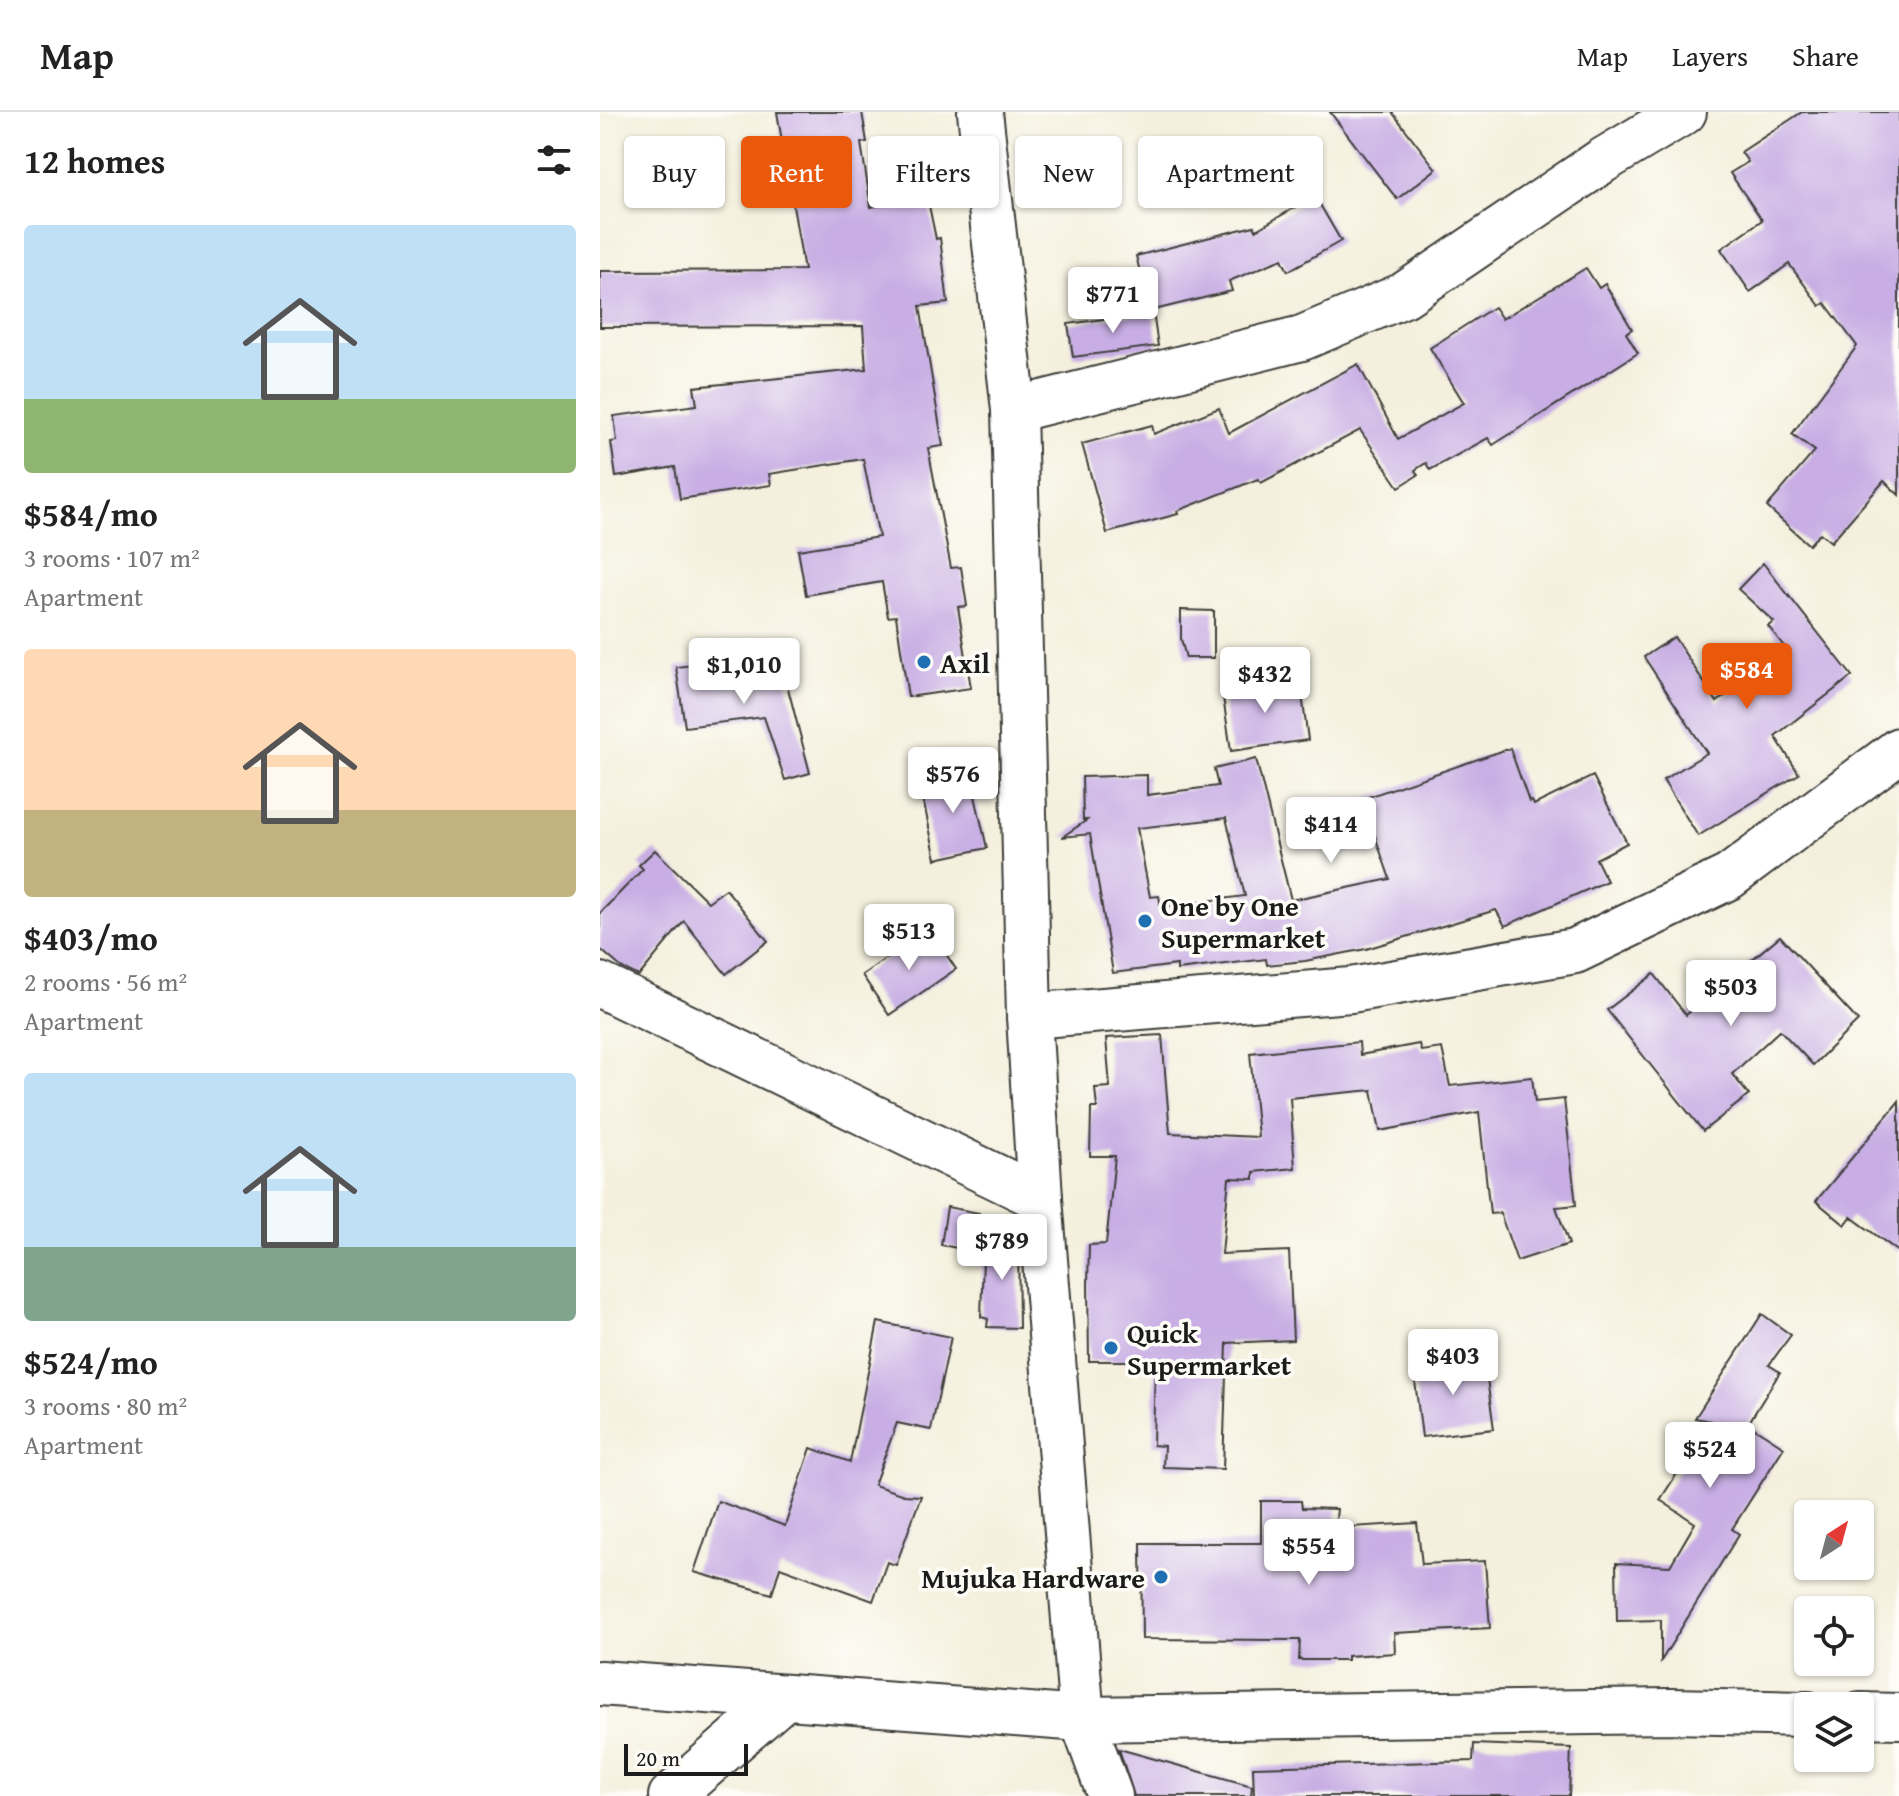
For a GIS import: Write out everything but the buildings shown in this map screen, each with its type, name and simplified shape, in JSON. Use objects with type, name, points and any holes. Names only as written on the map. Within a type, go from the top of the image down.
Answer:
[{"type":"street","points":[[980,112],[1014,410],[1029,1016],[1040,1198],[1082,1719],[1110,1796]]},
{"type":"street","points":[[1014,410],[1302,338],[1404,295],[1602,161],[1684,112]]},
{"type":"street","points":[[1029,1016],[1351,990],[1575,951],[1729,877],[1899,750]]},
{"type":"street","points":[[600,985],[1040,1198]]},
{"type":"street","points":[[600,1683],[1082,1719],[1671,1711],[1794,1714]]},
{"type":"street","points":[[671,1796],[785,1697]]},
{"type":"street","points":[[1874,1715],[1899,1716]]},
{"type":"place","name":"Axil","points":[[924,662]]},
{"type":"place","name":"One by One Supermarket","points":[[1145,921]]},
{"type":"place","name":"Quick Supermarket","points":[[1111,1348]]},
{"type":"place","name":"Mujuka Hardware","points":[[1161,1577]]}]
